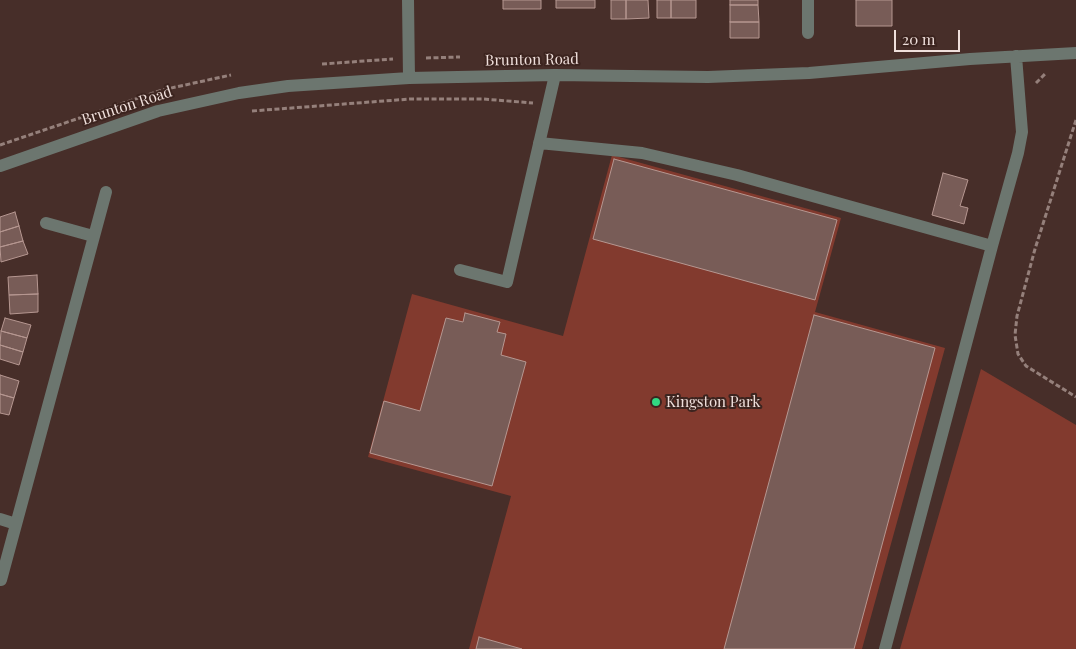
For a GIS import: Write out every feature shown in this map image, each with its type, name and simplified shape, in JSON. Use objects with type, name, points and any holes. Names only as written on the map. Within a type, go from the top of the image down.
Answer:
[{"type":"street","points":[[408,0],[408,78]]},
{"type":"street","points":[[808,0],[808,33]]},
{"type":"street","name":"Brunton Road","points":[[0,166],[158,111],[192,102],[288,86],[408,78],[555,75],[708,76],[809,73],[1016,56],[1076,54]]},
{"type":"street","points":[[885,649],[1018,153],[1022,132],[1016,56]]},
{"type":"street","points":[[460,270],[506,282],[555,75]]},
{"type":"street","points":[[539,143],[642,153],[737,175],[992,246]]},
{"type":"street","points":[[1,580],[106,192]]},
{"type":"street","points":[[46,223],[94,236]]},
{"type":"street","points":[[0,519],[16,524]]},
{"type":"path","points":[[250,111],[410,98],[483,99],[548,104]]},
{"type":"path","points":[[1076,120],[1035,248],[1014,334],[1018,354],[1026,366],[1076,397]]},
{"type":"shaded area","name":"Kingston Park","points":[[612,155],[841,218],[815,312],[945,348],[862,649],[469,649],[511,496],[368,457],[412,294],[563,336]]},
{"type":"shaded area","points":[[981,369],[1076,425],[1076,649],[900,649]]},
{"type":"building","points":[[503,0],[541,0],[541,9],[503,9]]},
{"type":"building","points":[[556,0],[595,0],[595,8],[556,8]]},
{"type":"building","points":[[611,0],[626,0],[626,19],[611,19]]},
{"type":"building","points":[[626,0],[648,0],[649,18],[626,19]]},
{"type":"building","points":[[657,0],[671,0],[671,18],[657,18]]},
{"type":"building","points":[[671,0],[696,0],[696,18],[671,18]]},
{"type":"building","points":[[730,0],[758,0],[758,5],[730,5]]},
{"type":"building","points":[[856,0],[892,0],[892,26],[856,26]]},
{"type":"building","points":[[730,5],[758,5],[759,22],[730,22]]},
{"type":"building","points":[[730,22],[759,22],[759,38],[730,38]]},
{"type":"building","points":[[614,159],[837,220],[815,300],[593,239]]},
{"type":"building","points":[[943,173],[968,180],[960,206],[968,208],[964,224],[932,215]]},
{"type":"building","points":[[15,212],[19,226],[0,232],[0,217]]},
{"type":"building","points":[[19,226],[23,241],[0,247],[0,232]]},
{"type":"building","points":[[23,241],[28,254],[1,262],[0,247]]},
{"type":"building","points":[[37,275],[38,294],[9,295],[8,277]]},
{"type":"building","points":[[38,294],[38,312],[10,314],[9,295]]},
{"type":"building","points":[[465,313],[500,322],[497,332],[506,334],[501,355],[526,362],[492,486],[370,453],[384,401],[420,411],[446,318],[463,322]]},
{"type":"building","points":[[814,315],[935,348],[854,649],[724,649]]},
{"type":"building","points":[[5,318],[31,325],[27,338],[1,331]]},
{"type":"building","points":[[1,331],[27,338],[23,352],[0,345]]},
{"type":"building","points":[[0,345],[23,352],[19,365],[0,359]]},
{"type":"building","points":[[0,375],[19,381],[14,398],[0,394]]},
{"type":"building","points":[[0,394],[14,398],[9,415],[0,413]]},
{"type":"building","points":[[479,637],[522,649],[476,649]]},
{"type":"place","name":"Kingston Park","points":[[656,402]]}]
